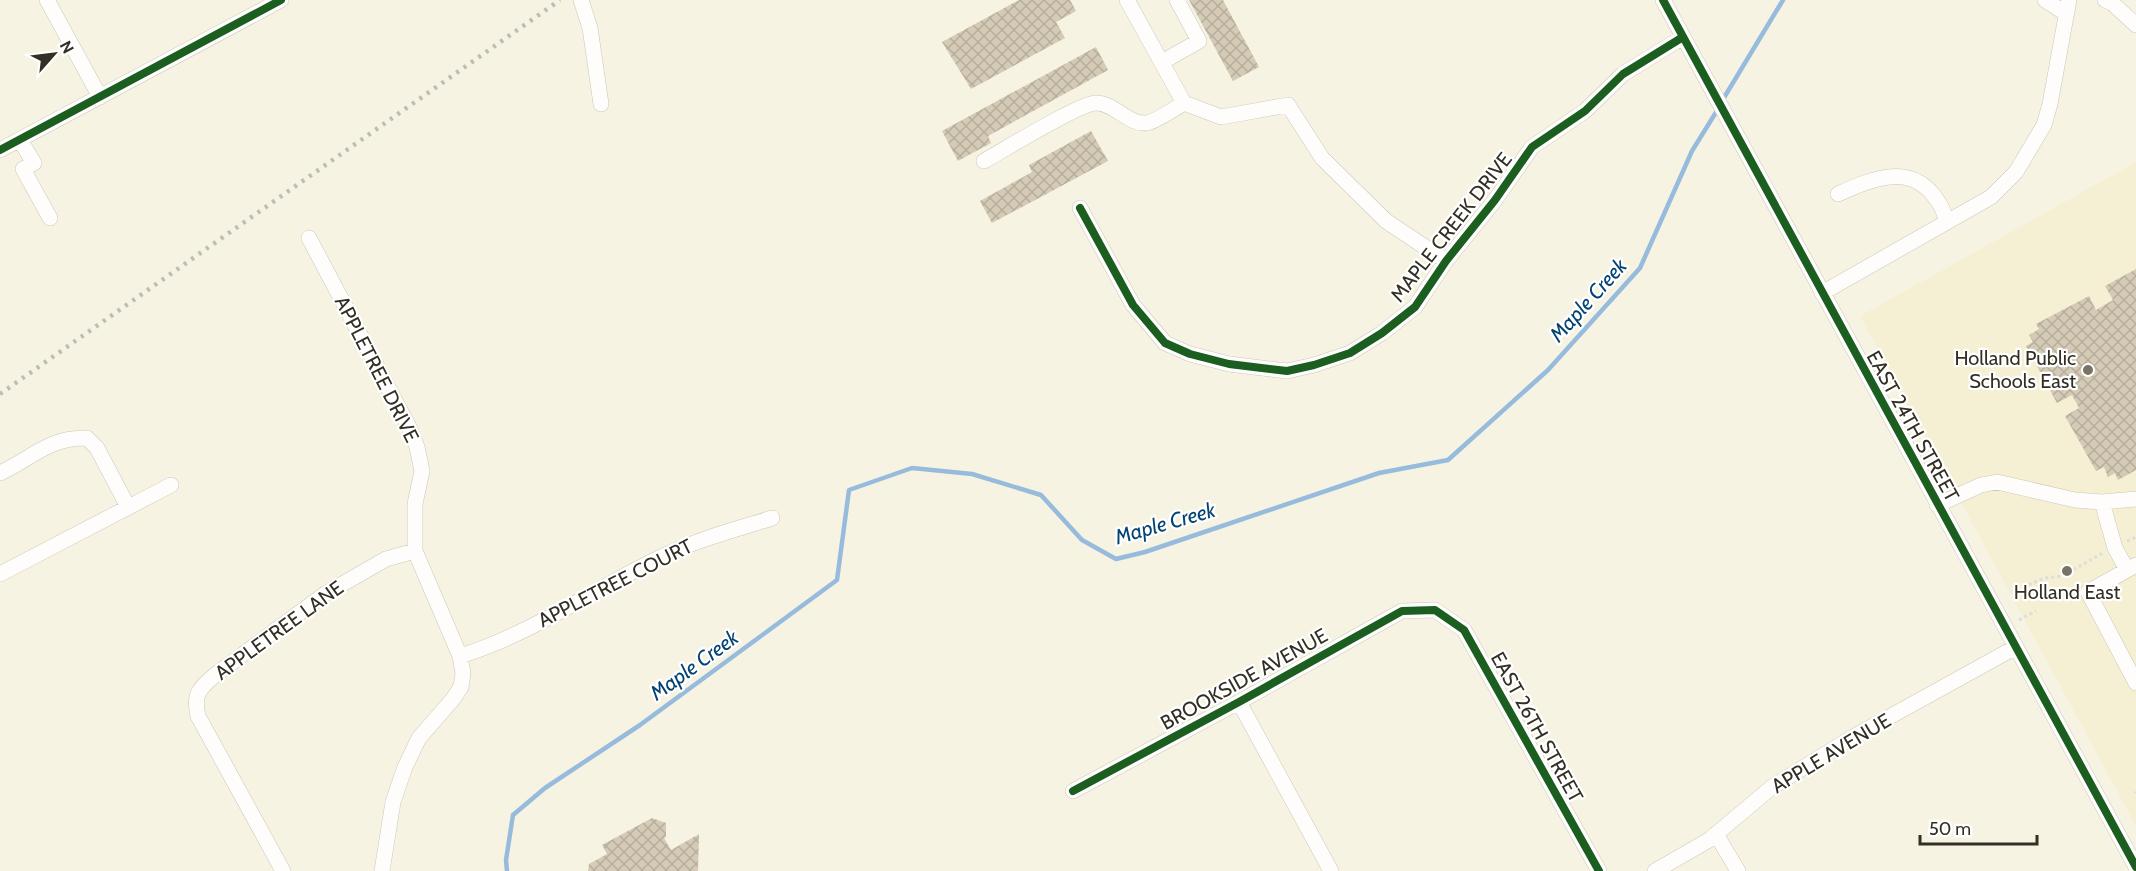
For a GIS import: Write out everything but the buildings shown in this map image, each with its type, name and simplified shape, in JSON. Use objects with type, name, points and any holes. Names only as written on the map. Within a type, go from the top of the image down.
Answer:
[{"type":"street","points":[[47,0],[100,97]]},
{"type":"street","points":[[0,150],[281,0]]},
{"type":"street","points":[[581,0],[590,28],[601,104]]},
{"type":"street","points":[[1162,62],[1199,41],[1177,0]]},
{"type":"street","points":[[1822,293],[1991,197],[2016,172],[2044,125],[2055,83],[2067,6],[2044,0]]},
{"type":"street","points":[[2105,0],[2112,3],[2136,25]]},
{"type":"street","points":[[1132,2],[1184,103],[1221,117],[1288,105],[1322,158],[1386,221],[1446,261]]},
{"type":"street","name":"EAST 24TH STREET","points":[[1670,3],[1683,37],[2136,865]]},
{"type":"street","name":"MAPLE CREEK DRIVE","points":[[1080,208],[1133,305],[1165,343],[1190,354],[1229,364],[1287,371],[1314,365],[1350,353],[1382,333],[1415,307],[1446,261],[1495,200],[1532,147],[1585,111],[1623,74],[1683,37]]},
{"type":"street","points":[[984,161],[1077,110],[1095,103],[1113,108],[1130,120],[1148,123],[1184,103]]},
{"type":"street","points":[[21,140],[34,163],[23,169],[50,218]]},
{"type":"street","points":[[1838,194],[1870,180],[1895,175],[1910,178],[1926,187],[1938,200],[1947,221]]},
{"type":"street","name":"APPLETREE DRIVE","points":[[309,238],[409,427],[417,447],[422,471],[415,504],[415,551],[460,656],[462,673],[461,687],[419,738],[405,767],[393,802],[382,871]]},
{"type":"street","points":[[0,473],[51,444],[71,438],[87,438],[97,448],[128,507]]},
{"type":"street","points":[[1937,505],[1975,487],[1997,482],[2075,500],[2102,502],[2136,499]]},
{"type":"street","points":[[0,574],[171,485]]},
{"type":"street","points":[[2102,502],[2115,548],[2132,568],[2088,592],[2136,682]]},
{"type":"street","name":"APPLETREE COURT","points":[[460,656],[492,646],[660,557],[704,539],[772,518]]},
{"type":"street","name":"APPLETREE LANE","points":[[283,871],[198,716],[195,704],[199,689],[325,594],[386,559],[415,551]]},
{"type":"street","name":"BROOKSIDE AVENUE","points":[[1072,791],[1239,702],[1402,611],[1435,610]]},
{"type":"street","name":"EAST 26TH STREET","points":[[1435,610],[1464,630],[1599,871]]},
{"type":"street","name":"APPLE AVENUE","points":[[1656,871],[1716,834],[1782,780],[1853,737],[2016,647]]},
{"type":"street","points":[[1239,702],[1331,871]]},
{"type":"street","points":[[1716,834],[1738,871]]},
{"type":"path","points":[[2125,542],[2136,537]]},
{"type":"path","points":[[2023,587],[2045,578],[2062,576],[2105,553]]},
{"type":"path","points":[[2018,621],[2036,611]]},
{"type":"shaded area","name":"Holland East","points":[[2136,162],[2136,826],[1860,316]]},
{"type":"waterway","name":"Maple Creek","points":[[1722,101],[1783,0]]},
{"type":"waterway","name":"Maple Creek","points":[[507,871],[506,860],[513,815],[545,788],[640,725],[837,580],[849,490],[912,468],[972,474],[1041,495],[1082,540],[1116,559],[1145,552],[1379,473],[1448,460],[1548,370],[1640,268],[1692,151],[1718,109]]},
{"type":"railway","points":[[0,394],[560,0]]},
{"type":"cycle path","points":[[0,150],[281,0]]},
{"type":"cycle path","points":[[1663,0],[2136,867]]},
{"type":"cycle path","points":[[1080,208],[1133,305],[1165,343],[1190,354],[1229,364],[1287,371],[1314,365],[1350,353],[1382,333],[1415,307],[1446,261],[1495,200],[1532,147],[1585,111],[1623,74],[1683,37]]},
{"type":"cycle path","points":[[1073,791],[1402,611],[1435,610],[1464,630],[1599,871]]},
{"type":"place","name":"Holland Public Schools East","points":[[2088,370]]},
{"type":"place","name":"Holland East","points":[[2067,571]]}]
